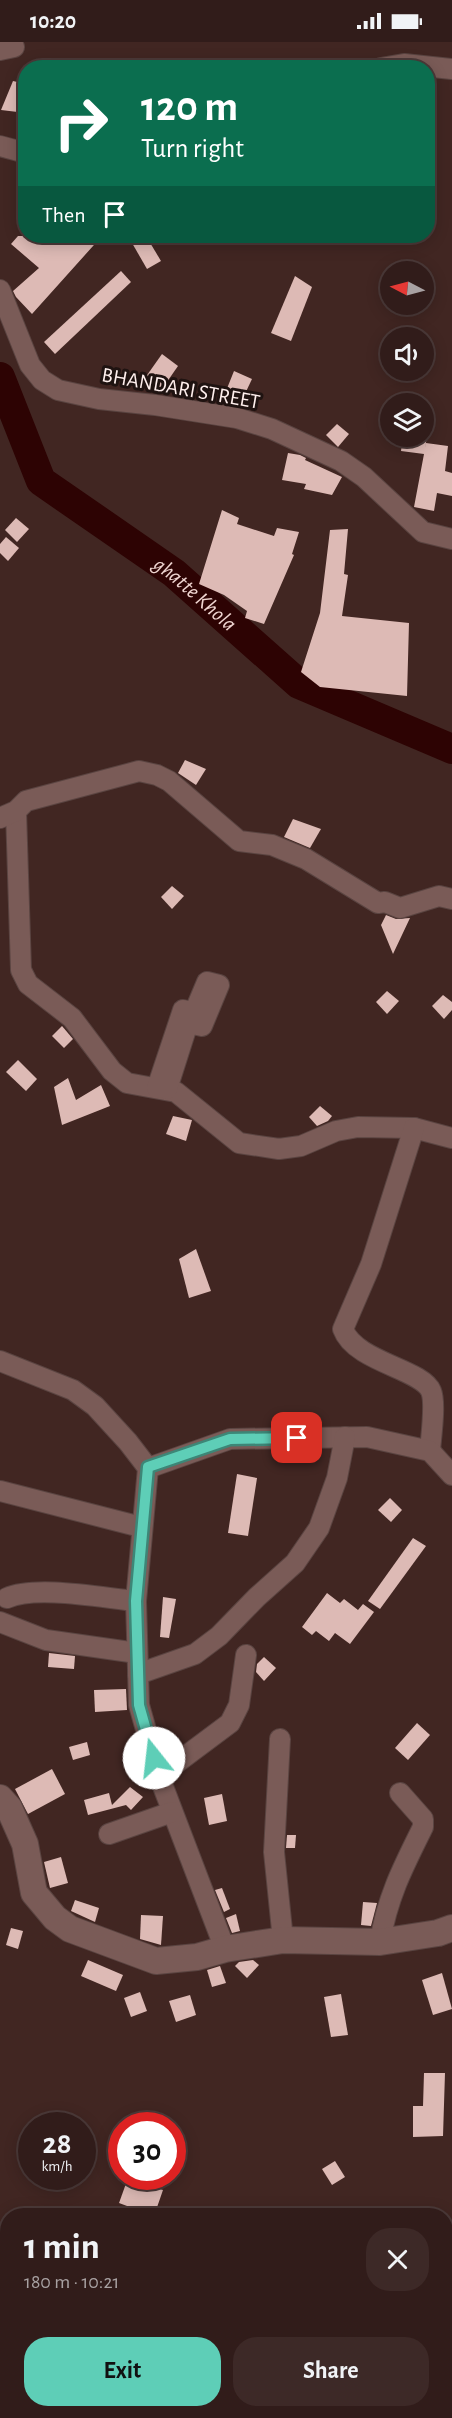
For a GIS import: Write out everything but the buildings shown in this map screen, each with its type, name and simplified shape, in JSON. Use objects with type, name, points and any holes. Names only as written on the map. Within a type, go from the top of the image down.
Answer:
[{"type":"street","points":[[435,67],[452,69]]},
{"type":"street","points":[[0,146],[18,151]]},
{"type":"street","name":"BHANDARI STREET","points":[[0,290],[30,365],[42,380],[58,390],[99,399],[237,418],[272,429],[341,460],[364,477],[423,532],[452,539]]},
{"type":"street","points":[[452,899],[440,896],[400,908],[385,902],[378,903],[306,859],[272,845],[239,841],[169,781],[157,775],[138,771],[26,801],[8,815],[21,970],[28,984],[72,1018],[112,1071],[127,1083],[176,1092],[239,1143],[256,1147],[279,1149],[301,1146],[336,1131],[358,1127],[414,1128],[452,1138]]},
{"type":"street","points":[[207,982],[219,985],[202,1026],[188,1023],[162,1088],[183,1010],[194,1013],[207,982]]},
{"type":"street","points":[[414,1128],[370,1264],[344,1329],[348,1340],[361,1349],[426,1383],[432,1394],[430,1451]]},
{"type":"street","points":[[0,1360],[74,1390],[88,1400],[148,1467],[136,1601],[139,1705],[159,1776],[225,1949]]},
{"type":"street","points":[[138,1674],[195,1654],[219,1636],[257,1597],[295,1563],[319,1528],[337,1479],[345,1437]]},
{"type":"street","points":[[148,1467],[230,1439],[366,1437],[430,1451],[452,1475]]},
{"type":"street","points":[[0,1491],[141,1527]]},
{"type":"street","points":[[8,1598],[16,1594],[34,1592],[136,1601]]},
{"type":"street","points":[[0,1622],[46,1640],[137,1653]]},
{"type":"street","points":[[159,1776],[230,1723],[239,1705],[246,1655]]},
{"type":"street","points":[[280,1739],[274,1852],[283,1940]]},
{"type":"street","points":[[380,1942],[384,1914],[394,1885],[423,1827],[423,1819],[400,1793]]},
{"type":"street","points":[[0,1798],[9,1808],[25,1844],[34,1893],[55,1918],[70,1929],[156,1961],[197,1957],[225,1949],[283,1940],[380,1942],[438,1933],[452,1928]]},
{"type":"street","points":[[109,1834],[172,1812]]},
{"type":"waterway","name":"ghatte Khola","points":[[0,377],[41,481],[174,573],[299,684],[452,749]]},
{"type":"route","points":[[154,1758],[139,1705],[136,1601],[148,1467],[230,1439],[297,1438]]}]
